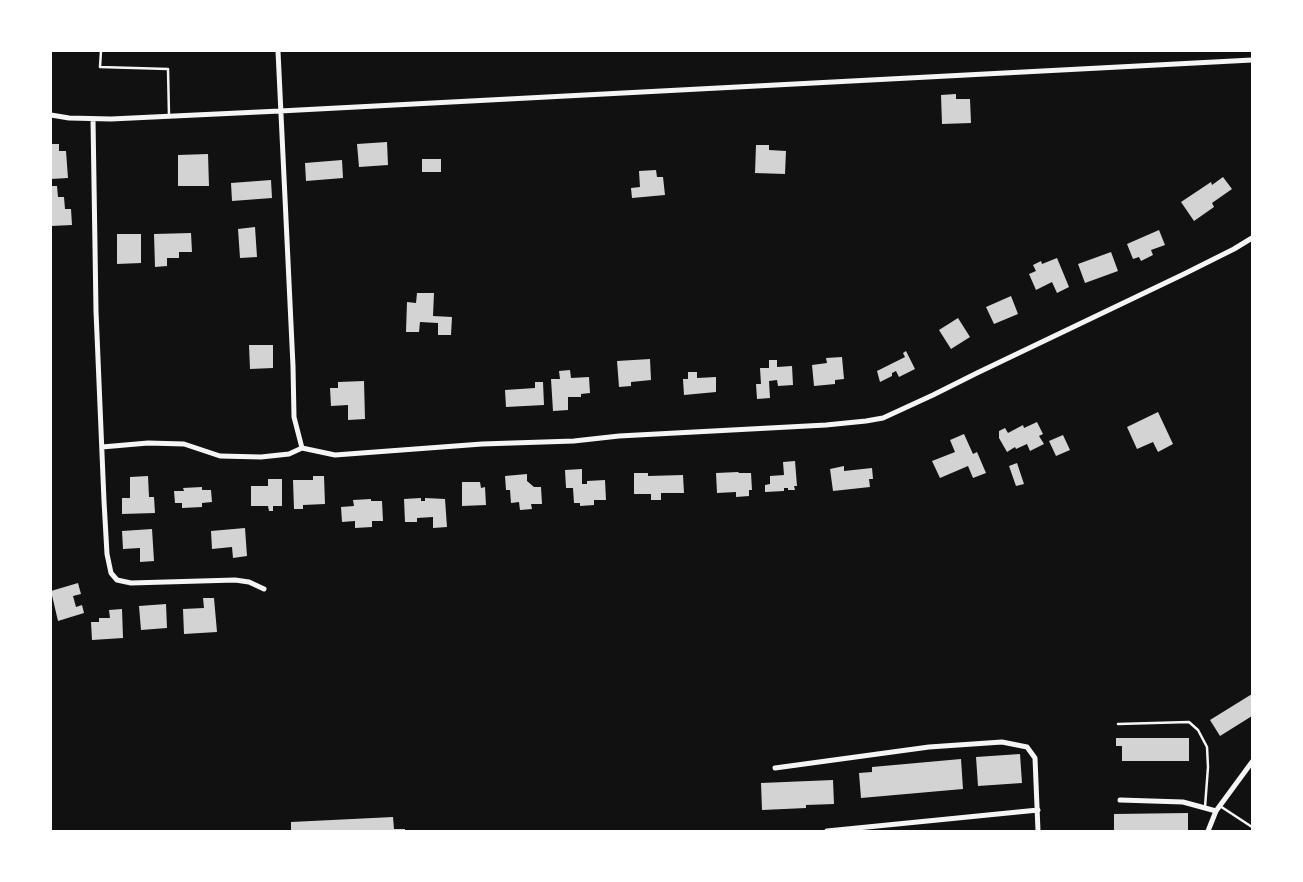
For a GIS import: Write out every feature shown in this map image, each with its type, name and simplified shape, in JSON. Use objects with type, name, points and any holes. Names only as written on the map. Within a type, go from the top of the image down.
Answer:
[{"type":"street","points":[[278,51],[294,417],[302,448]]},
{"type":"street","points":[[51,115],[93,119],[280,111],[1252,60]]},
{"type":"street","points":[[93,119],[96,311],[107,554],[112,572],[117,580],[131,583],[235,580],[249,582],[264,589]]},
{"type":"street","points":[[102,447],[148,443],[184,444],[220,456],[261,457],[289,454],[302,448],[335,455],[482,444],[574,441],[619,436],[826,426],[883,418],[1192,270],[1252,238]]},
{"type":"street","points":[[775,768],[929,747],[1002,742],[1027,747],[1035,758],[1038,831]]},
{"type":"street","points":[[1208,831],[1218,808],[1252,762]]},
{"type":"street","points":[[1120,800],[1183,802],[1205,808],[1218,808]]},
{"type":"street","points":[[827,831],[1038,810]]},
{"type":"lane","points":[[101,51],[100,67],[168,69],[168,116]]},
{"type":"lane","points":[[1118,724],[1189,722],[1198,730],[1207,746],[1208,766],[1205,808]]},
{"type":"lane","points":[[1218,808],[1252,827]]},
{"type":"building","points":[[956,94],[956,99],[970,99],[971,123],[942,124],[941,95]]},
{"type":"building","points":[[387,142],[388,165],[359,167],[357,144]]},
{"type":"building","points":[[51,144],[59,144],[59,151],[66,151],[68,178],[51,179]]},
{"type":"building","points":[[756,145],[769,145],[769,150],[786,151],[785,174],[755,173]]},
{"type":"building","points":[[208,154],[209,186],[178,186],[178,155]]},
{"type":"building","points":[[422,159],[441,159],[441,172],[422,172]]},
{"type":"building","points":[[342,160],[343,178],[306,181],[305,163]]},
{"type":"building","points":[[656,170],[657,177],[663,177],[665,195],[632,198],[631,188],[640,187],[639,171]]},
{"type":"building","points":[[1223,177],[1232,189],[1212,203],[1214,207],[1194,221],[1181,202],[1211,182],[1212,185]]},
{"type":"building","points":[[271,180],[272,198],[232,201],[231,183]]},
{"type":"building","points":[[51,186],[57,186],[58,197],[64,197],[65,209],[71,209],[72,225],[51,226]]},
{"type":"building","points":[[255,227],[257,257],[240,258],[238,229]]},
{"type":"building","points":[[1159,230],[1165,245],[1151,250],[1153,255],[1141,261],[1139,257],[1133,259],[1127,244]]},
{"type":"building","points":[[191,233],[192,252],[179,252],[179,258],[167,258],[167,266],[155,267],[154,234]]},
{"type":"building","points":[[117,234],[141,234],[141,263],[117,264]]},
{"type":"building","points":[[1111,252],[1118,271],[1085,283],[1078,264]]},
{"type":"building","points":[[1057,258],[1069,287],[1057,293],[1052,282],[1036,290],[1029,274],[1036,271],[1033,265],[1041,261],[1042,264]]},
{"type":"building","points":[[417,293],[434,293],[433,316],[452,317],[451,335],[438,335],[438,323],[420,322],[419,332],[406,332],[407,302],[416,303]]},
{"type":"building","points":[[1011,296],[1018,314],[994,324],[986,307]]},
{"type":"building","points":[[958,318],[970,337],[951,349],[939,330]]},
{"type":"building","points":[[249,345],[273,345],[273,368],[250,369]]},
{"type":"building","points":[[906,351],[915,369],[899,377],[896,371],[892,373],[892,376],[880,382],[877,371],[905,357],[903,353]]},
{"type":"building","points":[[842,357],[844,379],[835,380],[835,384],[814,386],[812,365],[827,363],[826,358]]},
{"type":"building","points":[[650,359],[651,380],[631,382],[631,386],[619,387],[617,361]]},
{"type":"building","points":[[769,360],[777,360],[777,367],[792,366],[793,385],[778,386],[777,380],[769,381],[770,398],[757,399],[756,384],[761,384],[760,368],[769,368]]},
{"type":"building","points":[[570,370],[571,378],[589,377],[590,393],[581,394],[581,397],[568,397],[568,410],[553,411],[551,379],[560,379],[559,371]]},
{"type":"building","points":[[688,372],[697,372],[697,378],[716,377],[716,392],[684,395],[683,379],[688,379]]},
{"type":"building","points":[[364,381],[365,419],[348,420],[348,405],[331,406],[330,388],[338,388],[338,382]]},
{"type":"building","points":[[535,382],[543,382],[544,405],[506,407],[505,390],[535,388]]},
{"type":"building","points":[[1158,412],[1173,444],[1158,452],[1153,442],[1137,449],[1127,427]]},
{"type":"building","points":[[1037,422],[1043,434],[1039,436],[1044,444],[1030,451],[1027,444],[1016,449],[1015,447],[1007,452],[999,438],[999,431],[1005,428],[1008,433],[1023,425],[1024,428]]},
{"type":"building","points":[[964,434],[973,454],[977,452],[986,473],[973,478],[968,466],[940,478],[932,461],[955,452],[950,440]]},
{"type":"building","points":[[1063,435],[1070,450],[1056,456],[1049,441]]},
{"type":"building","points":[[795,461],[797,486],[794,486],[795,490],[784,488],[784,491],[765,492],[765,485],[770,484],[770,476],[784,475],[783,462]]},
{"type":"building","points":[[1017,463],[1024,484],[1016,486],[1009,466]]},
{"type":"building","points":[[844,466],[844,471],[872,468],[873,479],[869,479],[870,487],[833,491],[830,469]]},
{"type":"building","points":[[582,469],[582,484],[587,484],[587,481],[605,480],[606,500],[594,500],[594,505],[580,506],[580,503],[574,503],[573,488],[566,488],[565,470]]},
{"type":"building","points":[[634,473],[648,473],[648,476],[683,475],[684,493],[661,493],[661,500],[651,500],[651,494],[634,494]]},
{"type":"building","points":[[716,473],[751,473],[752,490],[749,490],[749,496],[736,497],[736,492],[717,493]]},
{"type":"building","points":[[527,474],[527,481],[534,487],[541,487],[542,504],[531,504],[532,509],[520,510],[519,502],[511,503],[510,490],[506,490],[505,476]]},
{"type":"building","points":[[148,476],[149,497],[154,497],[155,513],[122,514],[122,498],[130,498],[130,477]]},
{"type":"building","points":[[313,476],[324,476],[325,504],[303,505],[303,509],[294,509],[293,480],[313,480]]},
{"type":"building","points":[[268,479],[282,479],[282,506],[273,506],[273,511],[269,511],[268,506],[251,506],[251,486],[268,486]]},
{"type":"building","points":[[462,482],[480,482],[481,488],[485,487],[486,505],[462,506]]},
{"type":"building","points":[[202,487],[202,490],[211,490],[212,502],[202,503],[202,507],[182,508],[182,503],[175,503],[174,491],[184,491],[183,488]]},
{"type":"building","points":[[421,498],[421,501],[425,501],[425,498],[445,499],[447,527],[433,528],[433,517],[417,518],[417,522],[405,522],[404,499]]},
{"type":"building","points":[[371,499],[371,501],[382,501],[383,521],[372,521],[372,527],[355,528],[355,521],[342,522],[341,507],[354,506],[353,500]]},
{"type":"building","points":[[245,528],[247,556],[233,558],[232,547],[212,549],[211,531]]},
{"type":"building","points":[[152,529],[154,561],[140,562],[140,548],[123,549],[122,531]]},
{"type":"building","points":[[78,583],[81,594],[73,596],[76,607],[82,605],[84,613],[58,621],[51,591]]},
{"type":"building","points":[[203,598],[214,598],[217,632],[184,634],[183,609],[204,608]]},
{"type":"building","points":[[166,604],[167,628],[141,630],[139,606]]},
{"type":"building","points":[[122,609],[123,638],[92,640],[91,622],[99,622],[99,618],[110,618],[109,610]]},
{"type":"building","points":[[1252,694],[1252,716],[1220,736],[1210,720]]},
{"type":"building","points":[[1116,738],[1189,738],[1189,761],[1122,761],[1122,746],[1116,746]]},
{"type":"building","points":[[1020,754],[1022,783],[978,786],[976,757]]},
{"type":"building","points":[[961,759],[963,789],[861,798],[859,773],[872,772],[872,767]]},
{"type":"building","points":[[833,780],[834,804],[806,805],[806,808],[762,810],[761,783]]},
{"type":"building","points":[[1188,813],[1188,831],[1114,831],[1114,814]]},
{"type":"building","points":[[393,817],[394,829],[405,829],[405,831],[291,831],[291,822]]}]
